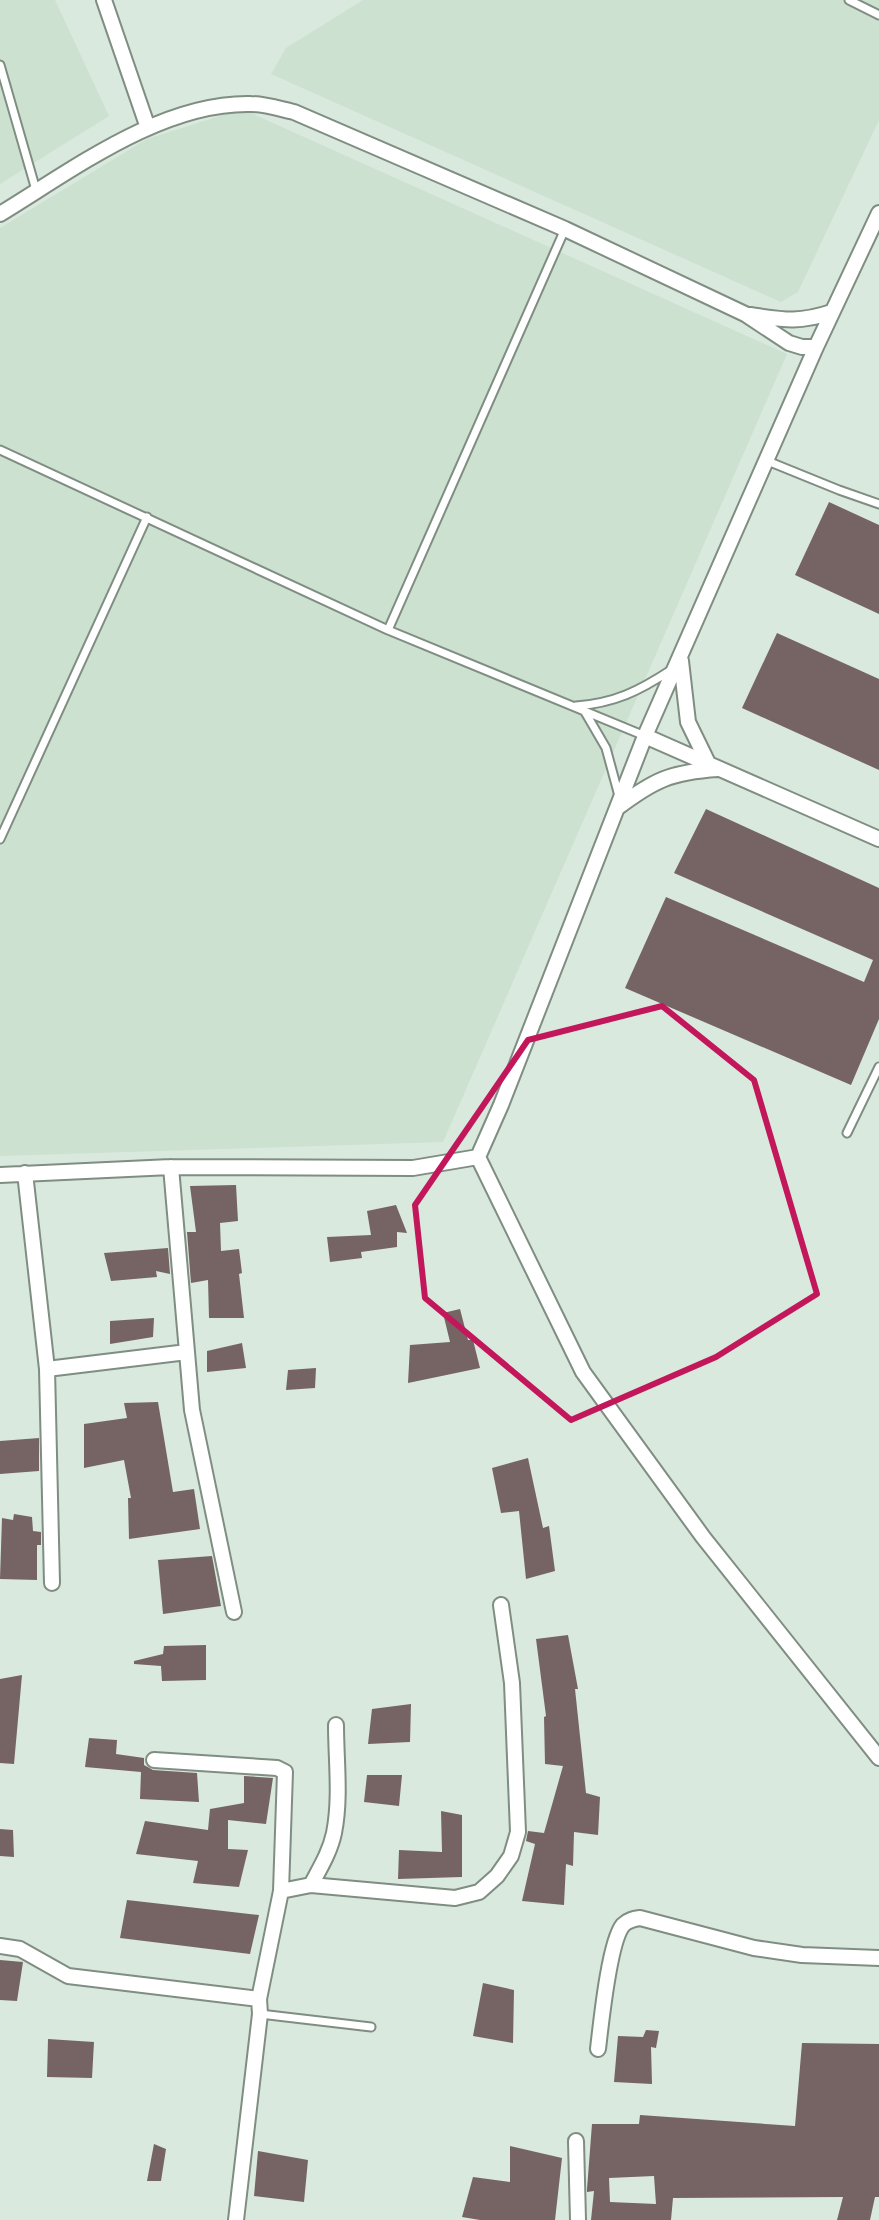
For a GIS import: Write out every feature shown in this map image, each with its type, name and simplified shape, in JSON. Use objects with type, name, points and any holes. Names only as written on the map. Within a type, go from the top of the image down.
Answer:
[{"type":"street","points":[[104,0],[148,128]]},
{"type":"street","points":[[0,214],[148,128],[211,107],[254,104],[294,112],[565,229],[745,314],[789,343],[816,347]]},
{"type":"street","points":[[478,1157],[645,736],[765,460],[879,213]]},
{"type":"street","points":[[745,314],[792,321],[813,319],[832,312]]},
{"type":"street","points":[[678,661],[688,722],[696,742],[714,766]]},
{"type":"street","points":[[645,736],[879,839]]},
{"type":"street","points":[[618,804],[670,775],[714,766]]},
{"type":"street","points":[[0,1175],[171,1167],[413,1168],[478,1157]]},
{"type":"street","points":[[478,1157],[583,1372],[703,1537],[879,1758]]},
{"type":"street","points":[[171,1167],[192,1410],[234,1612]]},
{"type":"street","points":[[25,1173],[47,1369],[52,1583]]},
{"type":"street","points":[[47,1369],[187,1352]]},
{"type":"street","points":[[281,1891],[311,1885],[455,1898],[479,1892],[497,1876],[511,1856],[518,1832],[512,1683],[501,1605]]},
{"type":"street","points":[[311,1885],[333,1834],[337,1808],[336,1725]]},
{"type":"street","points":[[154,1760],[277,1768],[285,1772],[281,1891],[260,2007],[236,2220]]},
{"type":"street","points":[[598,2049],[605,1989],[617,1939],[620,1928],[629,1920],[640,1918],[778,1952],[879,1958]]},
{"type":"street","points":[[0,1946],[20,1949],[68,1976],[260,2007]]},
{"type":"street","points":[[576,2141],[578,2220]]},
{"type":"lane","points":[[849,0],[879,15]]},
{"type":"lane","points":[[0,65],[36,192]]},
{"type":"lane","points":[[388,630],[565,229]]},
{"type":"lane","points":[[0,450],[388,630],[645,736]]},
{"type":"lane","points":[[765,460],[879,504]]},
{"type":"lane","points":[[0,839],[147,517]]},
{"type":"lane","points":[[574,706],[632,694],[652,684],[678,661]]},
{"type":"lane","points":[[583,710],[606,748],[618,804]]},
{"type":"lane","points":[[847,1133],[879,1067]]},
{"type":"lane","points":[[260,2007],[371,2027]]},
{"type":"highlighted area","points":[[662,1006],[754,1080],[817,1294],[716,1357],[571,1420],[425,1298],[415,1205],[528,1040]]},
{"type":"shaded area","points":[[0,0],[55,0],[109,116],[0,184]]},
{"type":"shaded area","points":[[363,0],[879,0],[879,120],[798,292],[781,302],[271,74],[286,48]]},
{"type":"shaded area","points":[[242,109],[787,354],[443,1142],[0,1156],[0,228],[147,139]]},
{"type":"building","points":[[829,502],[879,525],[879,614],[795,575]]},
{"type":"building","points":[[777,633],[879,679],[879,770],[742,708]]},
{"type":"building","points":[[706,809],[879,888],[879,1019],[851,1085],[625,988],[666,897],[864,982],[873,960],[674,873]]},
{"type":"building","points":[[236,1185],[238,1221],[220,1223],[221,1251],[239,1249],[244,1318],[209,1318],[208,1280],[191,1283],[187,1232],[196,1232],[190,1186]]},
{"type":"building","points":[[396,1205],[407,1233],[397,1232],[397,1247],[361,1252],[362,1258],[330,1262],[327,1237],[371,1235],[367,1211]]},
{"type":"building","points":[[168,1248],[170,1274],[156,1271],[157,1277],[111,1281],[104,1253]]},
{"type":"building","points":[[460,1309],[480,1368],[408,1383],[410,1345],[450,1342],[443,1313]]},
{"type":"building","points":[[154,1318],[153,1337],[110,1344],[110,1321]]},
{"type":"building","points":[[242,1343],[246,1368],[207,1372],[207,1351]]},
{"type":"building","points":[[316,1368],[315,1388],[286,1390],[288,1370]]},
{"type":"building","points":[[158,1402],[173,1492],[194,1489],[200,1529],[129,1539],[128,1498],[131,1498],[124,1460],[84,1468],[84,1424],[127,1418],[124,1403]]},
{"type":"building","points":[[39,1438],[39,1471],[0,1474],[0,1441]]},
{"type":"building","points":[[528,1458],[543,1528],[549,1526],[555,1571],[526,1579],[519,1511],[501,1513],[492,1468]]},
{"type":"building","points":[[14,1514],[32,1517],[33,1531],[41,1532],[41,1545],[37,1545],[37,1580],[0,1579],[2,1518],[13,1520]]},
{"type":"building","points":[[212,1556],[221,1606],[163,1614],[158,1560]]},
{"type":"building","points":[[568,1635],[578,1689],[575,1689],[586,1793],[600,1797],[598,1835],[574,1832],[573,1866],[566,1864],[564,1905],[522,1901],[535,1844],[526,1841],[528,1831],[544,1833],[563,1766],[545,1764],[546,1716],[536,1639]]},
{"type":"building","points":[[206,1645],[206,1680],[162,1681],[161,1666],[134,1664],[134,1661],[163,1654],[164,1646]]},
{"type":"building","points":[[22,1675],[14,1764],[0,1763],[0,1679]]},
{"type":"building","points":[[411,1704],[410,1742],[368,1744],[372,1709]]},
{"type":"building","points":[[89,1738],[117,1740],[116,1754],[144,1758],[144,1765],[153,1770],[197,1773],[199,1802],[140,1799],[141,1772],[85,1767]]},
{"type":"building","points":[[367,1775],[402,1775],[399,1806],[364,1802]]},
{"type":"building","points":[[244,1776],[273,1778],[266,1824],[228,1820],[228,1849],[248,1850],[239,1887],[193,1883],[198,1861],[136,1854],[145,1821],[208,1830],[210,1809],[244,1803]]},
{"type":"building","points":[[441,1811],[462,1815],[462,1877],[398,1879],[399,1850],[442,1852]]},
{"type":"building","points":[[0,1829],[13,1830],[14,1857],[0,1856]]},
{"type":"building","points":[[127,1900],[259,1915],[250,1954],[120,1938]]},
{"type":"building","points":[[0,1960],[23,1962],[17,2001],[0,2000]]},
{"type":"building","points":[[483,1983],[514,1990],[513,2043],[473,2036]]},
{"type":"building","points":[[646,2030],[659,2031],[656,2048],[651,2047],[652,2084],[614,2082],[618,2036],[643,2037]]},
{"type":"building","points":[[48,2039],[94,2042],[92,2078],[47,2077]]},
{"type":"building","points":[[802,2043],[879,2044],[879,2197],[875,2197],[870,2220],[837,2220],[843,2197],[673,2198],[671,2220],[591,2220],[594,2191],[587,2192],[587,2189],[592,2124],[639,2124],[640,2115],[795,2126]],"holes":[[[654,2176],[656,2204],[610,2202],[609,2178]]]},
{"type":"building","points":[[154,2144],[166,2149],[161,2181],[147,2181]]},
{"type":"building","points":[[510,2146],[562,2158],[555,2220],[480,2220],[462,2217],[473,2177],[510,2182]]},
{"type":"building","points":[[258,2151],[308,2160],[304,2202],[254,2196]]}]
